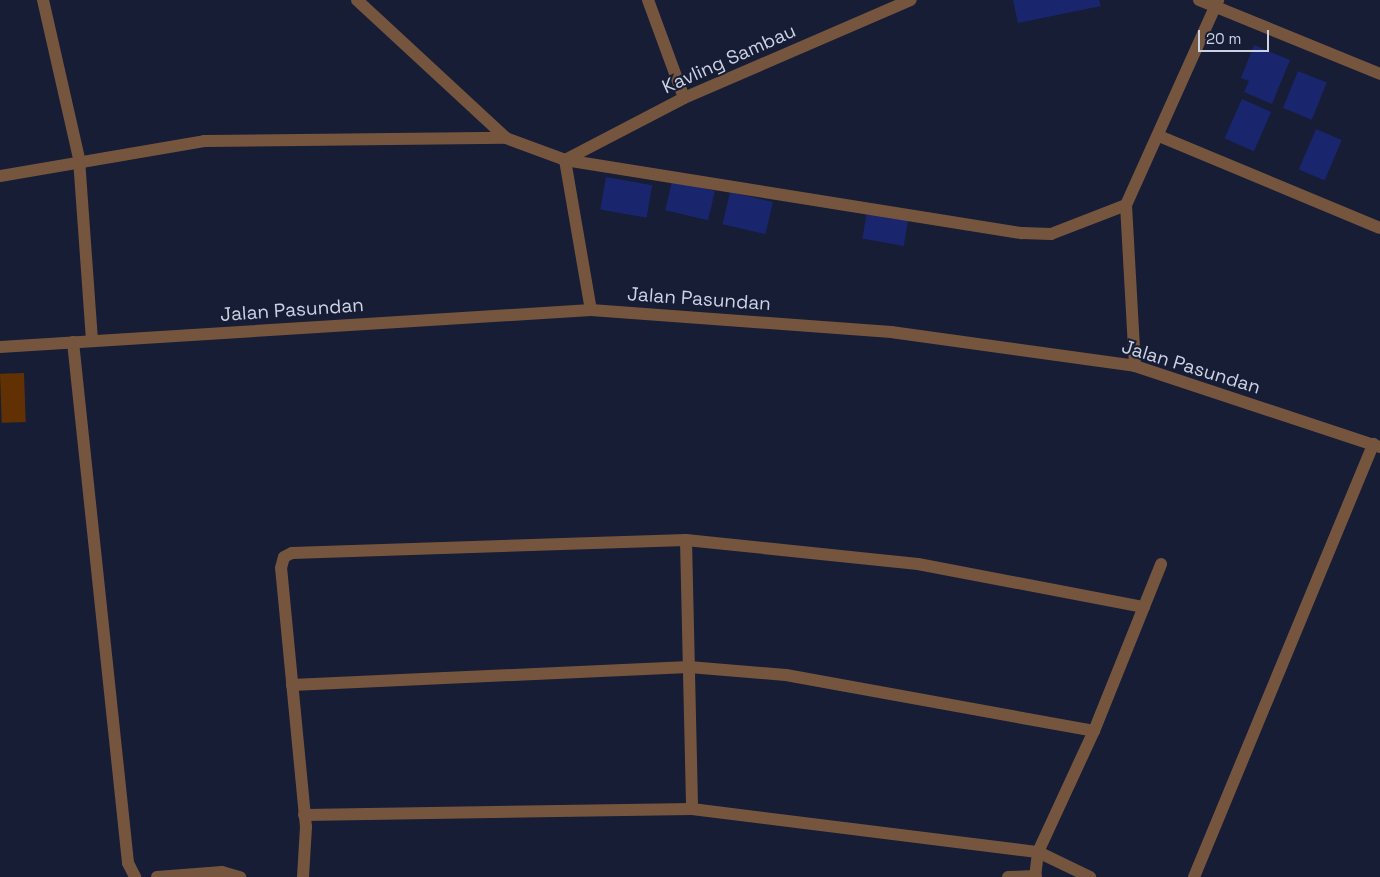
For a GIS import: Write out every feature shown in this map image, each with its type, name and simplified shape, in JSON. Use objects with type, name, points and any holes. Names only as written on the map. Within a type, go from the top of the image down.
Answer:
[{"type":"street","points":[[43,0],[79,159],[92,341]]},
{"type":"street","points":[[357,0],[506,138]]},
{"type":"street","points":[[648,0],[684,98]]},
{"type":"street","name":"Kavling Sambau","points":[[565,160],[684,98],[911,0]]},
{"type":"street","points":[[1199,0],[1217,3],[1380,74]]},
{"type":"street","points":[[1134,366],[1126,205],[1159,136],[1217,3]]},
{"type":"street","points":[[1159,136],[1380,228]]},
{"type":"street","points":[[0,176],[79,159],[204,141],[506,138],[565,160],[1022,233],[1051,234],[1126,205]]},
{"type":"street","points":[[565,160],[591,310]]},
{"type":"street","name":"Jalan Pasundan","points":[[0,347],[591,310],[891,332],[1134,366],[1376,446]]},
{"type":"street","points":[[73,342],[128,863],[135,877]]},
{"type":"street","points":[[1194,877],[1376,446]]},
{"type":"street","points":[[303,877],[304,815],[281,568],[287,554],[686,540],[918,564],[1144,606]]},
{"type":"street","points":[[686,540],[692,809]]},
{"type":"street","points":[[1008,877],[1036,876],[1038,852],[1094,731],[1161,564]]},
{"type":"street","points":[[292,685],[689,667],[786,675],[1094,731]]},
{"type":"street","points":[[304,815],[692,809],[1038,852],[1090,877]]},
{"type":"street","points":[[157,877],[222,872],[240,877]]},
{"type":"shaded area","points":[[24,373],[26,422],[2,423],[0,374]]},
{"type":"building","points":[[1013,0],[1099,0],[1101,6],[1018,23]]},
{"type":"building","points":[[1254,45],[1290,60],[1272,104],[1244,92],[1249,81],[1241,78]]},
{"type":"building","points":[[1298,71],[1327,83],[1312,120],[1283,108]]},
{"type":"building","points":[[1242,99],[1271,112],[1254,151],[1225,138]]},
{"type":"building","points":[[1316,129],[1342,140],[1325,180],[1299,170]]},
{"type":"building","points":[[606,177],[652,185],[647,218],[600,209]]},
{"type":"building","points":[[672,181],[715,191],[708,220],[665,210]]},
{"type":"building","points":[[730,192],[773,202],[765,234],[723,224]]},
{"type":"building","points":[[867,212],[908,219],[904,246],[862,239]]}]
